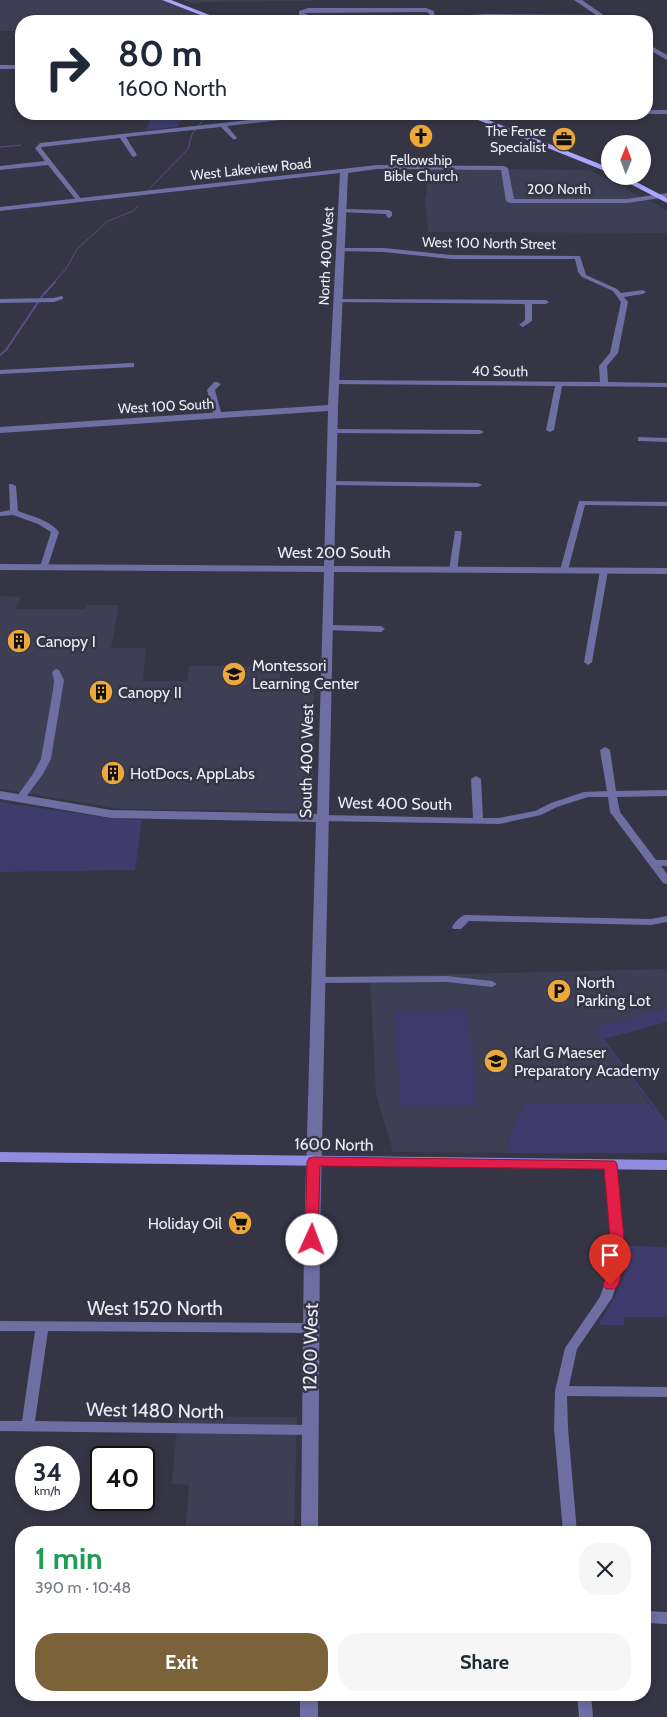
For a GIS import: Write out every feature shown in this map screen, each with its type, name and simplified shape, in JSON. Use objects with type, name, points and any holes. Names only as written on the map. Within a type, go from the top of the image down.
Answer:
[{"type":"main road","points":[[166,0],[206,15]]},
{"type":"main road","points":[[483,120],[601,168]]},
{"type":"main road","points":[[637,185],[667,201]]},
{"type":"main road","name":"1600 North","points":[[0,1156],[314,1162],[667,1165]]},
{"type":"street","points":[[577,0],[599,15]]},
{"type":"street","points":[[303,15],[300,14],[301,12],[308,10],[430,11],[433,15]]},
{"type":"street","points":[[653,49],[665,56]]},
{"type":"street","points":[[0,67],[15,67]]},
{"type":"street","points":[[653,112],[667,112]]},
{"type":"street","points":[[79,200],[38,148],[41,144],[260,120]]},
{"type":"street","points":[[222,124],[234,138]]},
{"type":"street","points":[[121,135],[134,155]]},
{"type":"street","points":[[0,168],[49,163]]},
{"type":"street","name":"West Lakeview Road","points":[[0,209],[394,166],[504,168],[510,201]]},
{"type":"street","name":"North 400 West","points":[[335,343],[344,171]]},
{"type":"street","name":"200 North","points":[[510,201],[627,201],[667,195]]},
{"type":"street","points":[[342,211],[389,212],[390,216]]},
{"type":"street","name":"West 100 North Street","points":[[341,249],[384,250],[444,257],[578,257],[584,276],[609,287],[621,295]]},
{"type":"street","points":[[604,384],[603,366],[614,353],[624,308],[625,302],[621,295],[643,292]]},
{"type":"street","points":[[0,302],[54,300],[61,298]]},
{"type":"street","points":[[338,301],[546,302]]},
{"type":"street","points":[[523,325],[528,321],[529,316],[529,305],[526,302]]},
{"type":"street","name":"South 400 West","points":[[316,1089],[335,343]]},
{"type":"street","points":[[0,372],[131,365]]},
{"type":"street","name":"40 South","points":[[334,382],[667,385]]},
{"type":"street","points":[[217,384],[211,390],[218,416]]},
{"type":"street","points":[[550,430],[559,384]]},
{"type":"street","name":"West 100 South","points":[[0,430],[333,408]]},
{"type":"street","points":[[332,431],[480,432]]},
{"type":"street","points":[[641,440],[667,440]]},
{"type":"street","points":[[331,483],[478,485]]},
{"type":"street","points":[[12,486],[14,512]]},
{"type":"street","points":[[564,570],[582,503],[667,504]]},
{"type":"street","points":[[0,514],[14,512],[26,518],[45,522],[55,532],[44,567]]},
{"type":"street","points":[[452,570],[458,533]]},
{"type":"street","name":"West 200 South","points":[[0,567],[667,571]]},
{"type":"street","points":[[588,662],[604,570]]},
{"type":"street","points":[[327,628],[381,629]]},
{"type":"street","points":[[20,799],[38,774],[46,758],[59,680],[56,672]]},
{"type":"street","points":[[605,750],[615,812],[667,881]]},
{"type":"street","points":[[476,779],[478,821]]},
{"type":"street","name":"West 400 South","points":[[0,796],[111,814],[499,821],[524,817],[580,796],[612,793],[667,793]]},
{"type":"street","points":[[652,863],[667,864]]},
{"type":"street","points":[[457,927],[466,918],[651,922],[667,920]]},
{"type":"street","points":[[319,980],[447,980],[492,984]]},
{"type":"street","name":"1200 West","points":[[308,1526],[310,1328],[316,1089]]},
{"type":"street","points":[[569,1526],[561,1428],[561,1391],[571,1348],[606,1298],[619,1259],[611,1164]]},
{"type":"street","name":"West 1520 North","points":[[0,1326],[310,1328]]},
{"type":"street","points":[[28,1427],[42,1326]]},
{"type":"street","points":[[561,1391],[667,1392]]},
{"type":"street","name":"West 1480 North","points":[[0,1426],[309,1430]]},
{"type":"street","points":[[651,1617],[667,1618]]},
{"type":"street","points":[[309,1701],[309,1717]]},
{"type":"street","points":[[585,1701],[586,1717]]},
{"type":"shaded area","points":[[0,0],[167,0],[206,15],[15,15],[15,31],[0,31]]},
{"type":"shaded area","points":[[183,0],[313,1],[205,2],[194,4]]},
{"type":"shaded area","points":[[150,120],[181,120],[177,127],[146,130]]},
{"type":"shaded area","points":[[426,168],[589,170],[601,176],[601,185],[618,185],[667,210],[667,233],[428,232],[425,198],[427,192]]},
{"type":"shaded area","points":[[0,596],[21,597],[15,609],[85,609],[86,605],[119,605],[111,648],[146,648],[143,681],[187,681],[189,666],[281,666],[280,682],[314,682],[313,811],[121,809],[0,789]]},
{"type":"shaded area","points":[[0,802],[109,818],[142,820],[135,870],[0,872]]},
{"type":"shaded area","name":"Karl G Maeser Preparatory Academy","points":[[667,969],[667,1008],[595,1029],[649,1104],[524,1104],[508,1136],[510,1153],[393,1152],[376,1094],[370,976]]},
{"type":"shaded area","points":[[667,1008],[667,1022],[604,1039],[667,1122],[667,1153],[510,1153],[508,1136],[524,1104],[649,1104],[656,1112],[593,1028]]},
{"type":"shaded area","points":[[468,1010],[478,1106],[401,1107],[393,1011]]},
{"type":"shaded area","points":[[629,1246],[667,1247],[667,1317],[624,1317],[624,1325],[598,1325],[620,1288],[626,1268]]},
{"type":"shaded area","points":[[178,1416],[297,1417],[294,1526],[186,1526],[189,1485],[172,1484]]},
{"type":"waterway","points":[[149,189],[188,149],[192,134],[203,120]]},
{"type":"waterway","points":[[0,147],[21,145]]},
{"type":"waterway","points":[[53,283],[66,269],[77,249],[108,221],[133,211],[138,206]]},
{"type":"waterway","points":[[0,355],[6,350],[43,295],[55,282]]},
{"type":"place","name":"Fellowship Bible Church","points":[[421,136]]},
{"type":"place","name":"The Fence Specialist","points":[[564,139]]},
{"type":"place","name":"Canopy I","points":[[19,641]]},
{"type":"place","name":"Montessori Learning Center","points":[[234,674]]},
{"type":"place","name":"Canopy II","points":[[101,692]]},
{"type":"place","name":"HotDocs, AppLabs","points":[[113,773]]},
{"type":"place","name":"North Parking Lot","points":[[559,991]]},
{"type":"place","name":"Karl G Maeser Preparatory Academy","points":[[496,1061]]},
{"type":"place","name":"Holiday Oil","points":[[240,1223]]},
{"type":"route","points":[[312,1240],[314,1162],[611,1164],[619,1259],[610,1285]]}]
